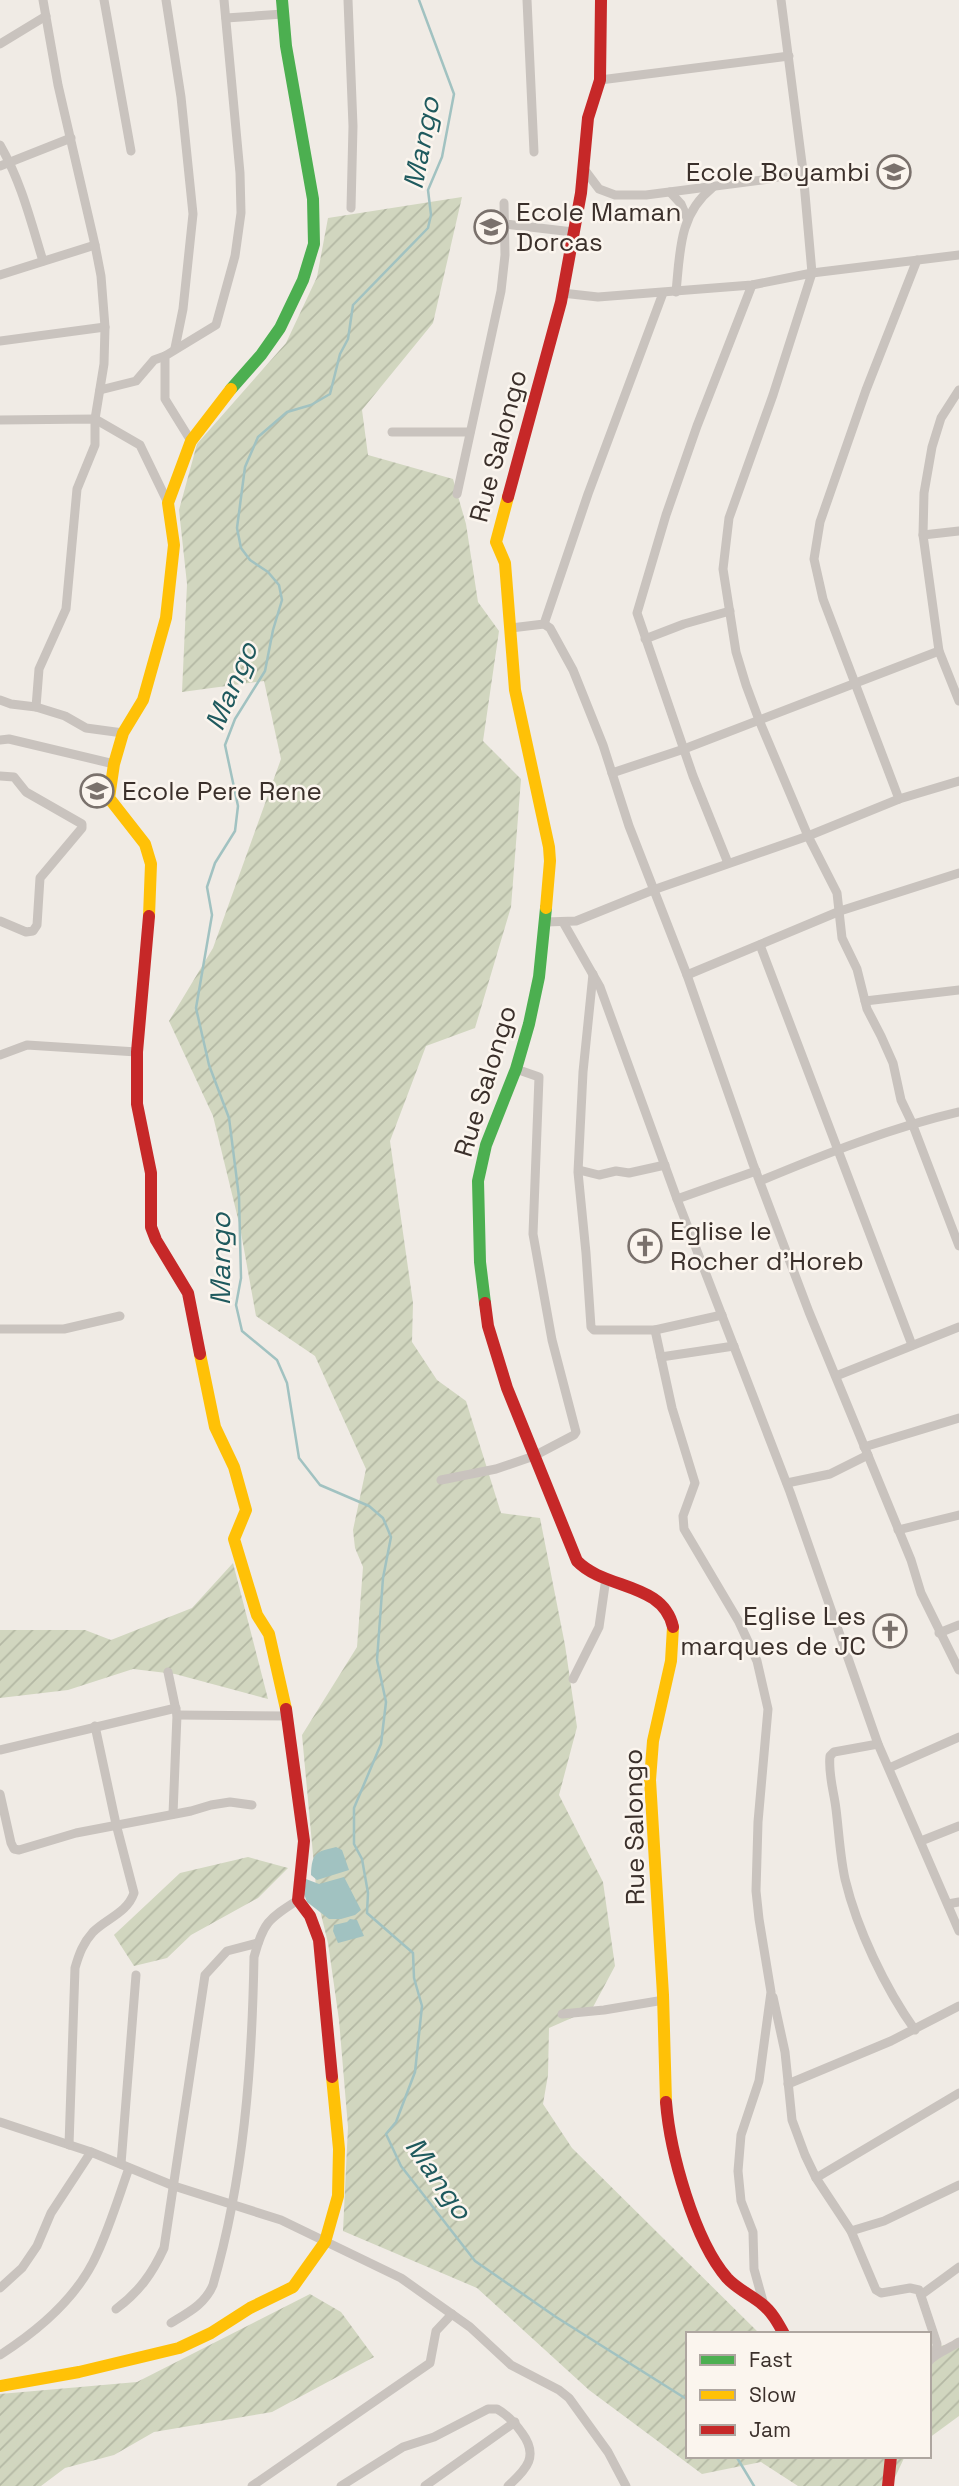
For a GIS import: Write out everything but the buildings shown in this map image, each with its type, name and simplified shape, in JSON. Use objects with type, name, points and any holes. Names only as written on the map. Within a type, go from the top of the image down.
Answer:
[{"type":"street","points":[[36,707],[39,669],[66,609],[76,489],[95,445],[95,419],[105,327],[95,245],[43,0]]},
{"type":"street","points":[[104,0],[131,151]]},
{"type":"street","points":[[166,0],[181,97],[193,214],[183,309],[175,348]]},
{"type":"street","points":[[100,390],[136,381],[153,360],[165,356],[216,325],[235,256],[241,213],[240,173],[224,0]]},
{"type":"street","points":[[168,503],[191,441],[280,328],[303,280],[314,244],[313,199],[282,0]]},
{"type":"street","points":[[348,0],[353,112],[351,208]]},
{"type":"street","points":[[527,0],[534,152]]},
{"type":"street","name":"Rue Salongo","points":[[601,0],[600,80],[589,118],[584,169],[562,293],[497,535],[497,549],[505,563],[515,690],[549,847],[539,977],[516,1069],[486,1145],[478,1181],[480,1262],[493,1342],[507,1388],[580,1567],[588,1573],[606,1578],[660,1603],[669,1613],[673,1654],[657,1718],[651,1758],[651,1799],[664,2000],[663,2063],[669,2127],[698,2225],[709,2249],[729,2280],[764,2305],[783,2332]]},
{"type":"street","points":[[781,0],[803,171],[812,273],[774,395],[726,528],[722,562],[738,658],[759,720],[808,836],[837,893],[842,938],[857,969],[865,1001],[892,1063],[901,1100],[959,1246]]},
{"type":"street","points":[[226,18],[283,14]]},
{"type":"street","points":[[0,44],[46,16]]},
{"type":"street","points":[[600,80],[789,56]]},
{"type":"street","points":[[0,166],[71,138]]},
{"type":"street","points":[[0,145],[22,191],[43,261]]},
{"type":"street","points":[[584,169],[599,189],[629,196],[770,179],[803,171]]},
{"type":"street","points":[[676,292],[687,218],[694,205],[714,186]]},
{"type":"street","points":[[670,192],[681,204],[687,218]]},
{"type":"street","points":[[457,494],[502,292],[504,203]]},
{"type":"street","points":[[505,224],[573,232]]},
{"type":"street","points":[[0,275],[95,245]]},
{"type":"street","points":[[562,293],[598,297],[752,285],[812,273],[959,255]]},
{"type":"street","points":[[899,799],[853,682],[817,580],[814,559],[815,540],[866,390],[917,260]]},
{"type":"street","points":[[728,863],[638,619],[638,605],[696,426],[752,285]]},
{"type":"street","points":[[544,624],[588,494],[663,293]]},
{"type":"street","points":[[0,341],[105,327]]},
{"type":"street","points":[[165,356],[165,399],[191,441]]},
{"type":"street","points":[[959,390],[941,418],[932,447],[924,493],[923,535],[939,651],[956,683],[959,701]]},
{"type":"street","points":[[0,420],[95,419],[140,445],[168,503],[174,545],[166,618],[143,700],[123,733],[114,764],[109,798],[145,844],[151,864],[137,1052],[137,1104],[151,1173],[151,1227],[189,1297],[215,1427],[234,1467],[246,1510],[234,1539],[257,1615],[269,1634],[288,1716],[304,1841],[298,1900],[310,1916],[319,1940],[339,2150],[338,2196],[325,2242],[293,2287],[250,2308],[211,2333],[179,2347],[79,2372],[0,2386]]},
{"type":"street","points":[[392,432],[470,432]]},
{"type":"street","points":[[923,535],[959,531]]},
{"type":"street","points":[[645,639],[730,611]]},
{"type":"street","points":[[511,628],[544,624],[551,628],[573,670],[813,1322],[911,1560],[921,1593],[959,1670]]},
{"type":"street","points":[[612,773],[684,749],[939,651]]},
{"type":"street","points":[[0,700],[68,717],[86,728],[123,733]]},
{"type":"street","points":[[0,740],[9,739],[114,764]]},
{"type":"street","points":[[0,776],[14,777],[26,792],[82,824],[82,828],[40,878],[37,925],[33,931],[26,932],[1,923]]},
{"type":"street","points":[[545,922],[576,921],[653,890],[808,836],[899,799],[959,781]]},
{"type":"street","points":[[687,975],[840,911],[959,873]]},
{"type":"street","points":[[564,922],[600,987],[677,1199],[786,1483],[878,1744],[959,1931]]},
{"type":"street","points":[[760,945],[912,1345]]},
{"type":"street","points":[[593,974],[583,1072],[579,1170],[591,1327],[655,1330],[722,1315]]},
{"type":"street","points":[[865,1001],[959,990]]},
{"type":"street","points":[[0,1055],[27,1045],[137,1052]]},
{"type":"street","points":[[442,1480],[496,1469],[534,1456],[574,1436],[576,1432],[552,1340],[533,1234],[539,1077],[516,1069]]},
{"type":"street","points":[[760,1181],[836,1149],[912,1123],[959,1112]]},
{"type":"street","points":[[579,1170],[599,1175],[616,1171],[629,1173],[665,1165]]},
{"type":"street","points":[[677,1199],[756,1171]]},
{"type":"street","points":[[0,1329],[64,1329],[120,1316]]},
{"type":"street","points":[[836,1376],[959,1326]]},
{"type":"street","points":[[655,1330],[672,1408],[695,1483],[683,1516],[684,1529],[739,1622],[757,1661],[768,1710],[758,1822],[756,1881],[759,1919],[771,1992],[785,2052],[792,2120],[816,2178],[851,2231],[876,2290],[881,2293],[915,2288],[921,2295],[937,2344],[932,2357]]},
{"type":"street","points":[[661,1357],[734,1346]]},
{"type":"street","points":[[786,1483],[830,1474],[866,1451],[959,1418]]},
{"type":"street","points":[[898,1530],[959,1515]]},
{"type":"street","points":[[573,1679],[599,1628],[606,1578]]},
{"type":"street","points":[[940,1633],[959,1625]]},
{"type":"street","points":[[167,1672],[176,1711],[173,1814]]},
{"type":"street","points":[[0,1750],[95,1726],[176,1711],[288,1716]]},
{"type":"street","points":[[69,2145],[73,1983],[77,1961],[84,1943],[94,1931],[121,1912],[134,1893],[95,1726]]},
{"type":"street","points":[[889,1768],[959,1737]]},
{"type":"street","points":[[878,1744],[834,1752],[830,1756],[830,1776],[841,1858],[850,1896],[866,1941],[903,2013],[915,2030]]},
{"type":"street","points":[[0,1794],[11,1843],[14,1849],[19,1850],[116,1824],[230,1802],[251,1805]]},
{"type":"street","points":[[921,1841],[959,1826]]},
{"type":"street","points":[[172,2323],[209,2296],[222,2254],[246,2118],[254,1957],[271,1917],[298,1900]]},
{"type":"street","points":[[948,1904],[959,1902]]},
{"type":"street","points":[[116,2309],[133,2297],[154,2270],[164,2248],[205,1975],[227,1951],[258,1943]]},
{"type":"street","points":[[0,2355],[24,2339],[70,2297],[96,2257],[125,2166],[136,1975]]},
{"type":"street","points":[[764,2305],[754,2269],[753,2232],[741,2201],[738,2171],[741,2134],[759,2081],[771,1992]]},
{"type":"street","points":[[562,2014],[664,2000]]},
{"type":"street","points":[[788,2084],[915,2030],[959,2006]]},
{"type":"street","points":[[816,2178],[959,2093]]},
{"type":"street","points":[[0,2122],[91,2152],[174,2186],[281,2220],[401,2277],[470,2327],[511,2365],[559,2390],[569,2399],[608,2452],[626,2486]]},
{"type":"street","points":[[0,2288],[22,2268],[37,2246],[51,2213],[91,2152]]},
{"type":"street","points":[[851,2231],[884,2221],[959,2185]]},
{"type":"street","points":[[921,2295],[959,2267]]},
{"type":"street","points":[[253,2486],[430,2363],[436,2331],[452,2314]]},
{"type":"street","points":[[932,2357],[959,2342]]},
{"type":"street","points":[[341,2486],[403,2446],[435,2437],[488,2409],[498,2409],[515,2422],[532,2451],[530,2460],[508,2486]]},
{"type":"street","points":[[425,2486],[515,2422]]},
{"type":"street","points":[[888,2486],[891,2458]]},
{"type":"green space","points":[[462,197],[433,323],[362,410],[368,455],[453,479],[466,524],[478,602],[499,631],[483,741],[521,779],[511,907],[475,1028],[426,1046],[390,1141],[413,1303],[412,1342],[437,1380],[466,1401],[501,1513],[540,1518],[565,1645],[577,1727],[559,1795],[603,1882],[615,1966],[592,2009],[549,2028],[548,2075],[543,2104],[572,2148],[758,2332],[686,2332],[686,2458],[904,2458],[891,2486],[798,2486],[761,2462],[702,2474],[589,2390],[477,2288],[343,2231],[348,2127],[339,2020],[328,1943],[317,1898],[302,1735],[357,1647],[363,1567],[355,1548],[353,1530],[366,1469],[315,1356],[256,1316],[240,1227],[213,1116],[169,1021],[213,948],[281,759],[264,681],[182,692],[187,584],[179,510],[197,444],[286,343],[317,277],[328,218]]},
{"type":"green space","points":[[233,1563],[268,1699],[175,1674],[133,1669],[68,1690],[0,1698],[0,1630],[85,1630],[111,1640],[192,1608]]},
{"type":"green space","points":[[248,1857],[288,1868],[258,1898],[191,1935],[167,1958],[134,1966],[114,1935],[180,1873]]},
{"type":"green space","points":[[310,2294],[341,2312],[374,2357],[272,2412],[154,2432],[114,2455],[65,2468],[41,2486],[0,2486],[0,2394],[137,2382]]},
{"type":"green space","points":[[959,2345],[959,2416],[931,2437],[931,2346]]},
{"type":"water","points":[[336,1847],[342,1850],[349,1870],[317,1880],[311,1875],[314,1857]]},
{"type":"water","points":[[344,1877],[361,1910],[355,1915],[329,1919],[307,1902],[304,1894],[306,1879],[319,1884]]},
{"type":"water","points":[[350,1919],[357,1920],[364,1936],[338,1943],[333,1931],[334,1925]]},
{"type":"waterway","name":"Mango","points":[[419,0],[454,94],[442,157],[428,190],[431,215],[428,228],[353,305],[348,339],[340,354],[330,394],[311,405],[287,412],[258,437],[245,467],[237,528],[241,548],[250,560],[268,572],[279,585],[282,600],[265,671],[235,719],[225,745],[238,806],[235,831],[215,863],[207,887],[212,915],[196,1008],[209,1065],[229,1118],[239,1197],[241,1278],[236,1305],[242,1331],[277,1360],[287,1383],[299,1458],[320,1485],[369,1506],[383,1518],[391,1537],[383,1578],[377,1660],[386,1702],[381,1744],[354,1808],[354,1844],[362,1859],[368,1893],[367,1913],[413,1953],[414,1978],[422,2006],[415,2072],[396,2122],[386,2134],[401,2166],[475,2261],[556,2317],[686,2399]]},
{"type":"waterway","name":"Mango","points":[[737,2458],[754,2486]]},
{"type":"traffic: fast","points":[[231,389],[280,328],[303,280],[314,244],[313,199],[286,46],[282,0]]},
{"type":"traffic: fast","points":[[485,1303],[480,1262],[478,1181],[486,1145],[516,1069],[529,1024],[539,977],[546,908]]},
{"type":"traffic: slow","points":[[149,916],[151,864],[145,844],[109,798],[114,764],[123,733],[143,700],[166,618],[174,545],[168,503],[191,441],[231,389]]},
{"type":"traffic: slow","points":[[508,497],[496,542],[505,563],[515,690],[549,847],[546,908]]},
{"type":"traffic: slow","points":[[200,1354],[215,1427],[234,1467],[246,1510],[234,1539],[257,1615],[269,1634],[286,1709]]},
{"type":"traffic: slow","points":[[666,2102],[663,1995],[650,1780],[653,1741],[671,1661],[673,1627]]},
{"type":"traffic: slow","points":[[0,2386],[79,2372],[179,2348],[293,2287],[325,2242],[338,2196],[339,2149],[332,2077]]},
{"type":"traffic: jam","points":[[508,497],[561,302],[581,193],[588,118],[600,80],[601,0]]},
{"type":"traffic: jam","points":[[149,916],[137,1052],[137,1104],[151,1173],[151,1227],[188,1293],[200,1354]]},
{"type":"traffic: jam","points":[[485,1303],[488,1326],[507,1388],[577,1561],[602,1577],[646,1594],[658,1602],[667,1612],[673,1627]]},
{"type":"traffic: jam","points":[[286,1709],[304,1841],[298,1900],[310,1916],[319,1940],[332,2077]]},
{"type":"traffic: jam","points":[[666,2102],[678,2170],[704,2242],[727,2278],[766,2307],[783,2332]]},
{"type":"traffic: jam","points":[[888,2486],[891,2458]]},
{"type":"place","name":"Ecole Boyambi","points":[[894,172]]},
{"type":"place","name":"Ecole Maman Dorcas","points":[[491,227]]},
{"type":"place","name":"Ecole Pere Rene","points":[[97,791]]},
{"type":"place","name":"Eglise le Rocher d'Horeb","points":[[645,1246]]},
{"type":"place","name":"Eglise Les marques de JC","points":[[890,1631]]}]
